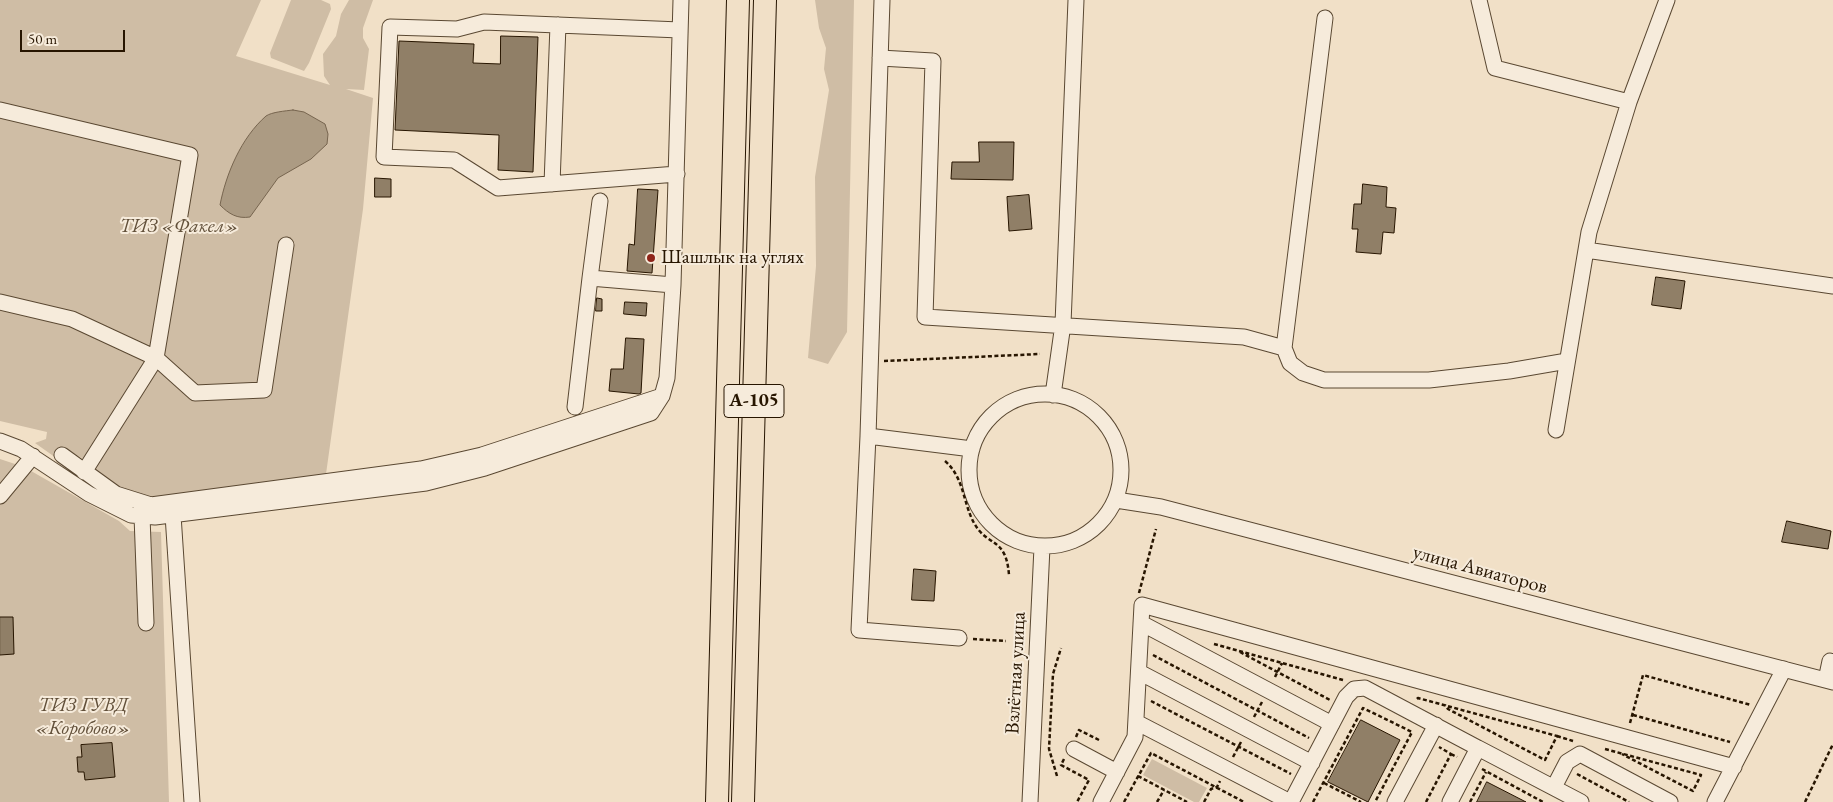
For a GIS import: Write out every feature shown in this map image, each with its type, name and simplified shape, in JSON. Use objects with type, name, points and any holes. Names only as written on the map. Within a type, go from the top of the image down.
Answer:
[{"type":"highway","name":"А-105","points":[[717,802],[738,0]]},
{"type":"highway","name":"А-105","points":[[743,802],[765,0]]},
{"type":"street","points":[[0,441],[33,456],[89,494],[131,515],[173,515],[426,483],[485,468],[651,413],[662,396],[667,378],[673,285],[681,0]]},
{"type":"street","points":[[882,0],[868,436],[859,630],[959,638]]},
{"type":"street","points":[[1053,395],[1063,324],[1076,0]]},
{"type":"street","points":[[1479,0],[1495,68],[1628,102]]},
{"type":"street","points":[[1556,430],[1588,232],[1628,102],[1668,0]]},
{"type":"street","points":[[1325,18],[1284,348],[1290,363],[1303,373],[1324,380],[1430,380],[1509,371],[1567,361]]},
{"type":"street","points":[[677,174],[498,188],[454,160],[384,157],[390,27],[457,30],[484,22],[680,30]]},
{"type":"street","points":[[552,184],[558,25]]},
{"type":"street","points":[[880,58],[932,62],[925,317],[1244,336],[1284,348]]},
{"type":"street","points":[[0,110],[190,154],[156,358],[84,472]]},
{"type":"street","points":[[575,407],[600,201]]},
{"type":"street","points":[[0,302],[72,320],[156,358],[195,393],[264,390],[286,245]]},
{"type":"street","points":[[1586,250],[1833,286]]},
{"type":"street","points":[[590,278],[673,285]]},
{"type":"street","points":[[1040,394],[1053,395],[1071,398],[1097,414],[1116,439],[1122,469],[1116,500],[1098,525],[1072,542],[1042,546],[1015,540],[992,525],[976,503],[969,476],[972,449],[986,422],[1010,402],[1040,394]]},
{"type":"street","points":[[62,455],[116,494],[151,505],[421,469],[482,456],[662,396]]},
{"type":"street","points":[[868,436],[972,449]]},
{"type":"street","points":[[0,496],[33,456]]},
{"type":"street","name":"улица Авиаторов","points":[[1116,500],[1161,507],[1830,681]]},
{"type":"street","points":[[173,515],[192,802]]},
{"type":"street","points":[[142,516],[146,623]]},
{"type":"street","name":"Взлётная улица","points":[[1030,802],[1042,546]]},
{"type":"street","points":[[1101,802],[1135,737],[1142,605],[1734,767]]},
{"type":"street","points":[[1141,623],[1332,724]]},
{"type":"street","points":[[1830,661],[1830,681]]},
{"type":"street","points":[[1715,802],[1784,670]]},
{"type":"street","points":[[1139,672],[1312,763]]},
{"type":"street","points":[[1136,722],[1291,802],[1345,699],[1354,689],[1365,688],[1581,802]]},
{"type":"street","points":[[1394,802],[1436,725]]},
{"type":"street","points":[[1450,802],[1478,748]]},
{"type":"street","points":[[1074,749],[1117,772]]},
{"type":"street","points":[[1554,787],[1567,762],[1580,754],[1670,802]]},
{"type":"path","points":[[882,361],[1040,354]]},
{"type":"path","points":[[925,443],[951,465],[958,476],[968,510],[976,526],[1004,550],[1008,558],[1009,575]]},
{"type":"path","points":[[959,638],[1006,641]]},
{"type":"path","points":[[1057,776],[1049,749],[1053,674],[1061,648]]},
{"type":"path","points":[[1345,681],[1234,649],[1334,702],[1338,695],[1403,727],[1543,802]]},
{"type":"path","points":[[1150,653],[1340,754]]},
{"type":"path","points":[[1614,772],[1622,754],[1643,675],[1751,705],[1748,713]]},
{"type":"path","points":[[1146,698],[1295,776]]},
{"type":"path","points":[[1403,727],[1418,698],[1575,741]]},
{"type":"path","points":[[1445,705],[1448,709],[1545,760],[1557,736]]},
{"type":"path","points":[[1313,802],[1363,708]]},
{"type":"path","points":[[1632,715],[1732,742]]},
{"type":"path","points":[[1375,802],[1412,732]]},
{"type":"path","points":[[1805,802],[1833,744]]},
{"type":"path","points":[[1600,748],[1701,775],[1693,791],[1622,754]]},
{"type":"path","points":[[1124,802],[1151,753],[1244,802]]},
{"type":"path","points":[[1426,802],[1451,754]]},
{"type":"path","points":[[1470,802],[1486,772]]},
{"type":"path","points":[[1577,774],[1628,802]]},
{"type":"path","points":[[1138,776],[1187,802]]},
{"type":"path","points":[[1324,782],[1361,802]]},
{"type":"path","points":[[1158,802],[1164,790]]},
{"type":"path","points":[[1350,802],[1353,798]]},
{"type":"green space","name":"ТИЗ «Факел»","points":[[0,0],[261,0],[236,56],[330,85],[324,76],[323,54],[336,36],[341,14],[349,0],[373,0],[363,28],[363,38],[369,49],[364,90],[346,89],[373,98],[363,209],[326,474],[157,498],[119,491],[94,472],[97,466],[65,449],[59,460],[35,443],[46,439],[47,432],[0,421]]},
{"type":"green space","points":[[291,0],[321,0],[330,4],[331,9],[304,71],[271,58],[270,53]]},
{"type":"green space","points":[[815,0],[854,0],[847,332],[828,364],[808,358],[816,266],[815,177],[829,90],[824,69],[826,48],[819,28]]},
{"type":"green space","name":"ТИЗ ГУВД «Коробово»","points":[[0,459],[24,467],[119,521],[130,531],[161,532],[169,802],[0,802]]},
{"type":"green space","points":[[1152,759],[1207,788],[1199,802],[1194,802],[1143,775]]},
{"type":"shaded area","points":[[293,110],[304,112],[325,124],[328,134],[327,144],[311,159],[278,178],[250,217],[241,217],[230,213],[220,205],[226,181],[242,146],[266,116]]},
{"type":"building","points":[[501,36],[538,37],[533,172],[498,170],[499,135],[395,130],[399,41],[474,44],[473,63],[500,64]]},
{"type":"building","points":[[979,142],[1014,142],[1013,180],[951,179],[952,162],[979,162]]},
{"type":"building","points":[[375,178],[391,179],[391,197],[375,197]]},
{"type":"building","points":[[1363,184],[1387,187],[1386,207],[1396,208],[1394,233],[1383,232],[1381,254],[1356,252],[1358,229],[1352,229],[1354,204],[1361,204]]},
{"type":"building","points":[[638,189],[658,190],[652,273],[627,271],[629,244],[634,245]]},
{"type":"building","points":[[1029,195],[1032,229],[1009,231],[1007,197]]},
{"type":"building","points":[[1656,277],[1685,281],[1681,309],[1652,305]]},
{"type":"building","points":[[597,298],[602,299],[602,311],[596,311]]},
{"type":"building","points":[[625,302],[647,303],[646,316],[624,314]]},
{"type":"building","points":[[626,338],[644,339],[641,393],[639,394],[609,391],[611,369],[623,369]]},
{"type":"building","points":[[1787,521],[1831,531],[1828,549],[1782,542]]},
{"type":"building","points":[[914,569],[936,571],[934,601],[912,600]]},
{"type":"building","points":[[0,617],[13,617],[14,654],[0,655]]},
{"type":"building","points":[[1361,720],[1400,740],[1368,802],[1328,782]]},
{"type":"building","points":[[112,743],[115,777],[85,780],[84,772],[78,772],[77,757],[82,757],[81,745]]},
{"type":"building","points":[[1487,782],[1526,802],[1477,802]]},
{"type":"place","name":"Шашлык на углях","points":[[651,258]]}]
